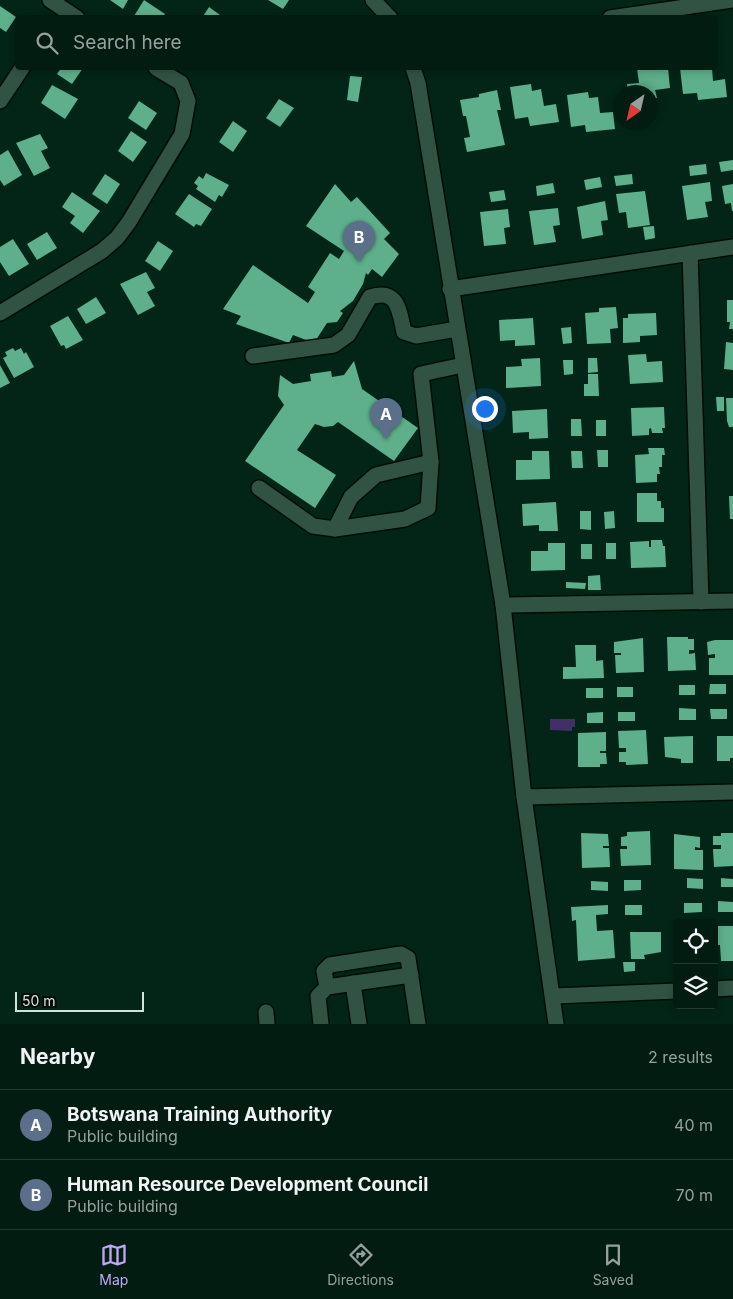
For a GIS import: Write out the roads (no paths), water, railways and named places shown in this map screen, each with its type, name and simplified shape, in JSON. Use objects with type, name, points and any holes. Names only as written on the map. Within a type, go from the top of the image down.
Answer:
[{"type":"street","points":[[373,0],[387,15]]},
{"type":"street","points":[[631,15],[728,1]]},
{"type":"street","points":[[56,8],[71,15]]},
{"type":"street","points":[[0,101],[21,70]]},
{"type":"street","points":[[0,313],[102,251],[129,222],[182,134],[187,117],[188,101],[180,83],[159,70]]},
{"type":"street","points":[[414,70],[418,83],[503,606],[524,797],[556,1024]]},
{"type":"street","points":[[450,289],[733,248]]},
{"type":"street","points":[[690,253],[701,602]]},
{"type":"street","points":[[253,356],[334,345],[348,335],[370,297],[382,293],[390,296],[397,303],[404,332],[416,336],[457,329]]},
{"type":"street","points":[[260,488],[313,526],[335,529],[405,520],[428,508],[431,462],[421,374],[463,365]]},
{"type":"street","points":[[335,529],[351,497],[376,475],[431,462]]},
{"type":"street","points":[[503,606],[733,601]]},
{"type":"street","points":[[524,797],[733,792]]},
{"type":"street","points":[[326,987],[324,971],[330,965],[401,954],[408,958],[418,1024]]},
{"type":"street","points":[[320,1024],[318,996],[326,987],[411,975]]},
{"type":"street","points":[[353,983],[359,1024]]},
{"type":"street","points":[[718,989],[733,988]]},
{"type":"street","points":[[553,996],[673,991]]},
{"type":"place","name":"Human Resource Development Council","points":[[359,262]]},
{"type":"place","name":"Botswana Training Authority","points":[[386,439]]}]
